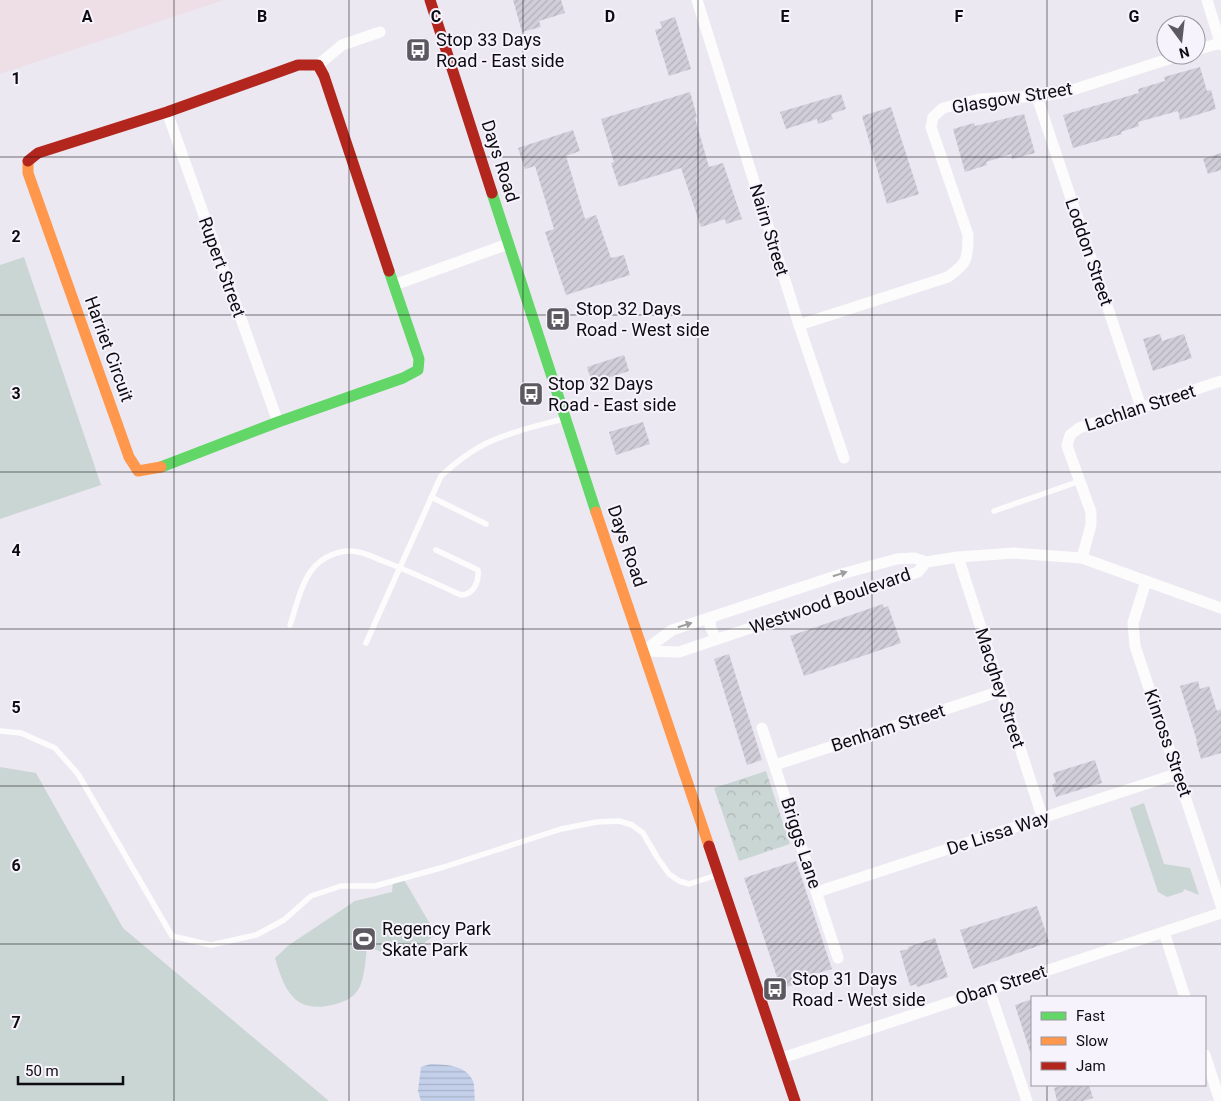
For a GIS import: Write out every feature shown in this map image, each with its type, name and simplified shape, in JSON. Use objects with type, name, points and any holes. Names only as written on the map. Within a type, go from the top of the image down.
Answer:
[{"type":"street","name":"Days Road","points":[[430,0],[565,418],[795,1101]]},
{"type":"street","name":"Nairn Street","points":[[697,0],[799,325],[844,458]]},
{"type":"street","points":[[1206,48],[1221,44],[1207,0]]},
{"type":"street","points":[[318,65],[342,45],[380,32]]},
{"type":"street","name":"Glasgow Street","points":[[799,325],[948,277],[963,266],[968,252],[968,235],[931,128],[933,116],[943,108],[980,99],[1037,97],[1066,92],[1156,63]]},
{"type":"street","name":"Harriet Circuit","points":[[298,65],[318,65],[324,76],[419,359],[418,370],[403,378],[278,422],[160,467],[138,471],[130,457],[28,173],[28,159],[38,153],[167,112],[298,65]]},
{"type":"street","name":"Loddon Street","points":[[1037,97],[1141,407]]},
{"type":"street","name":"Rupert Street","points":[[167,112],[278,422]]},
{"type":"street","points":[[394,285],[508,244]]},
{"type":"street","name":"Lachlan Street","points":[[1082,558],[1091,525],[1091,512],[1068,446],[1070,435],[1078,428],[1221,381]]},
{"type":"street","points":[[926,562],[958,557],[1014,553],[1082,558],[1221,608]]},
{"type":"street","name":"Macghey Street","points":[[958,557],[1043,819]]},
{"type":"street","name":"Westwood Boulevard","points":[[914,558],[926,562],[918,572],[679,652],[644,650],[672,630],[809,584],[897,560],[914,558]]},
{"type":"street","name":"Kinross Street","points":[[1146,581],[1133,623],[1135,646],[1179,773],[1221,905]]},
{"type":"street","points":[[711,617],[710,626],[716,639]]},
{"type":"street","name":"Benham Street","points":[[775,765],[1001,691]]},
{"type":"street","name":"Briggs Lane","points":[[762,728],[838,958]]},
{"type":"street","name":"De Lissa Way","points":[[817,892],[1179,773]]},
{"type":"street","name":"Oban Street","points":[[782,1058],[1221,913]]},
{"type":"street","points":[[1164,932],[1185,996]]},
{"type":"street","points":[[989,989],[1027,1101]]},
{"type":"street","points":[[1206,1058],[1220,1101]]},
{"type":"lane","points":[[366,643],[441,476],[484,444],[504,436],[565,418]]},
{"type":"lane","points":[[994,511],[1080,481]]},
{"type":"lane","points":[[431,497],[486,524]]},
{"type":"lane","points":[[290,625],[302,588],[310,572],[324,558],[336,553],[358,552],[461,595],[471,592],[477,581],[478,570],[436,550]]},
{"type":"lane","points":[[0,731],[21,733],[55,748],[78,774],[172,936],[211,944],[256,935],[284,920],[311,896],[341,886],[374,886],[444,867],[561,829],[597,822],[619,821],[632,825],[643,833],[669,874],[679,881],[689,884],[719,875]]},
{"type":"shaded area","points":[[0,0],[224,0],[0,74]]},
{"type":"green space","points":[[24,257],[101,485],[0,519],[0,265]]},
{"type":"green space","points":[[0,767],[36,773],[123,928],[329,1101],[0,1101]]},
{"type":"green space","points":[[766,771],[790,844],[739,861],[714,788]]},
{"type":"green space","points":[[1144,803],[1164,864],[1190,868],[1199,895],[1184,889],[1183,892],[1167,897],[1158,892],[1130,808]]},
{"type":"green space","name":"Regency Park Skate Park","points":[[403,878],[436,934],[419,947],[406,944],[386,955],[377,950],[367,948],[360,986],[353,996],[343,1002],[319,1007],[308,1006],[293,996],[282,980],[275,958],[289,945],[355,901],[392,892],[393,881]]},
{"type":"water","points":[[430,1064],[454,1066],[470,1076],[474,1085],[475,1101],[421,1101],[418,1091],[421,1067]]},
{"type":"building","points":[[513,0],[561,0],[565,13],[539,21],[541,27],[522,32]]},
{"type":"building","points":[[675,17],[691,69],[669,76],[655,30],[662,28],[660,22]]},
{"type":"building","points":[[1200,67],[1207,91],[1211,90],[1216,109],[1180,120],[1178,111],[1138,122],[1139,126],[1121,132],[1122,134],[1073,148],[1063,115],[1139,93],[1138,89],[1165,81],[1164,77]]},
{"type":"building","points":[[690,92],[697,117],[695,118],[709,167],[723,163],[742,219],[726,224],[725,219],[701,227],[681,168],[619,187],[611,163],[614,162],[601,119]]},
{"type":"building","points":[[841,94],[846,109],[831,114],[833,119],[818,124],[817,119],[786,129],[780,112]]},
{"type":"building","points":[[891,107],[919,194],[887,204],[862,116]]},
{"type":"building","points":[[1024,114],[1035,153],[1012,159],[1011,154],[986,162],[987,165],[965,172],[953,129],[974,123],[975,126]]},
{"type":"building","points":[[573,130],[580,151],[566,156],[585,219],[596,215],[611,258],[624,255],[630,275],[566,295],[545,232],[554,229],[535,166],[525,169],[518,148]]},
{"type":"building","points":[[1221,153],[1221,170],[1208,174],[1203,159]]},
{"type":"building","points":[[1160,334],[1162,341],[1184,334],[1192,358],[1153,371],[1143,339]]},
{"type":"building","points":[[624,355],[629,371],[592,383],[587,367]]},
{"type":"building","points":[[643,422],[650,444],[616,455],[609,432]]},
{"type":"building","points":[[883,604],[884,608],[888,606],[901,643],[804,676],[790,636]]},
{"type":"building","points":[[729,654],[762,760],[747,765],[714,659]]},
{"type":"building","points":[[1198,681],[1200,689],[1209,686],[1217,711],[1221,709],[1221,753],[1201,759],[1180,686]]},
{"type":"building","points":[[1095,760],[1102,783],[1056,797],[1052,785],[1056,783],[1053,773]]},
{"type":"building","points":[[796,861],[832,969],[811,975],[812,978],[781,989],[744,878]]},
{"type":"building","points":[[1037,906],[1049,942],[973,969],[960,930]]},
{"type":"building","points":[[935,938],[948,977],[917,987],[916,984],[910,986],[900,951]]},
{"type":"building","points":[[1031,999],[1031,1052],[1030,1052],[1015,1005]]},
{"type":"building","points":[[1061,1086],[1089,1086],[1093,1098],[1083,1101],[1057,1101],[1054,1088]]},
{"type":"traffic: fast","points":[[492,193],[596,512]]},
{"type":"traffic: fast","points":[[161,467],[278,422],[403,378],[418,370],[419,359],[389,271]]},
{"type":"traffic: slow","points":[[28,161],[28,173],[129,457],[138,471],[161,467]]},
{"type":"traffic: slow","points":[[596,512],[709,846]]},
{"type":"traffic: jam","points":[[430,0],[492,193]]},
{"type":"traffic: jam","points":[[298,65],[318,65],[324,76],[389,271]]},
{"type":"traffic: jam","points":[[28,161],[38,153],[167,112],[298,65]]},
{"type":"traffic: jam","points":[[709,846],[795,1101]]},
{"type":"place","name":"Stop 33 Days Road - East side","points":[[418,50]]},
{"type":"place","name":"Stop 32 Days Road - West side","points":[[558,319]]},
{"type":"place","name":"Stop 32 Days Road - East side","points":[[531,394]]},
{"type":"place","name":"Regency Park Skate Park","points":[[364,939]]},
{"type":"place","name":"Stop 31 Days Road - West side","points":[[775,989]]}]
